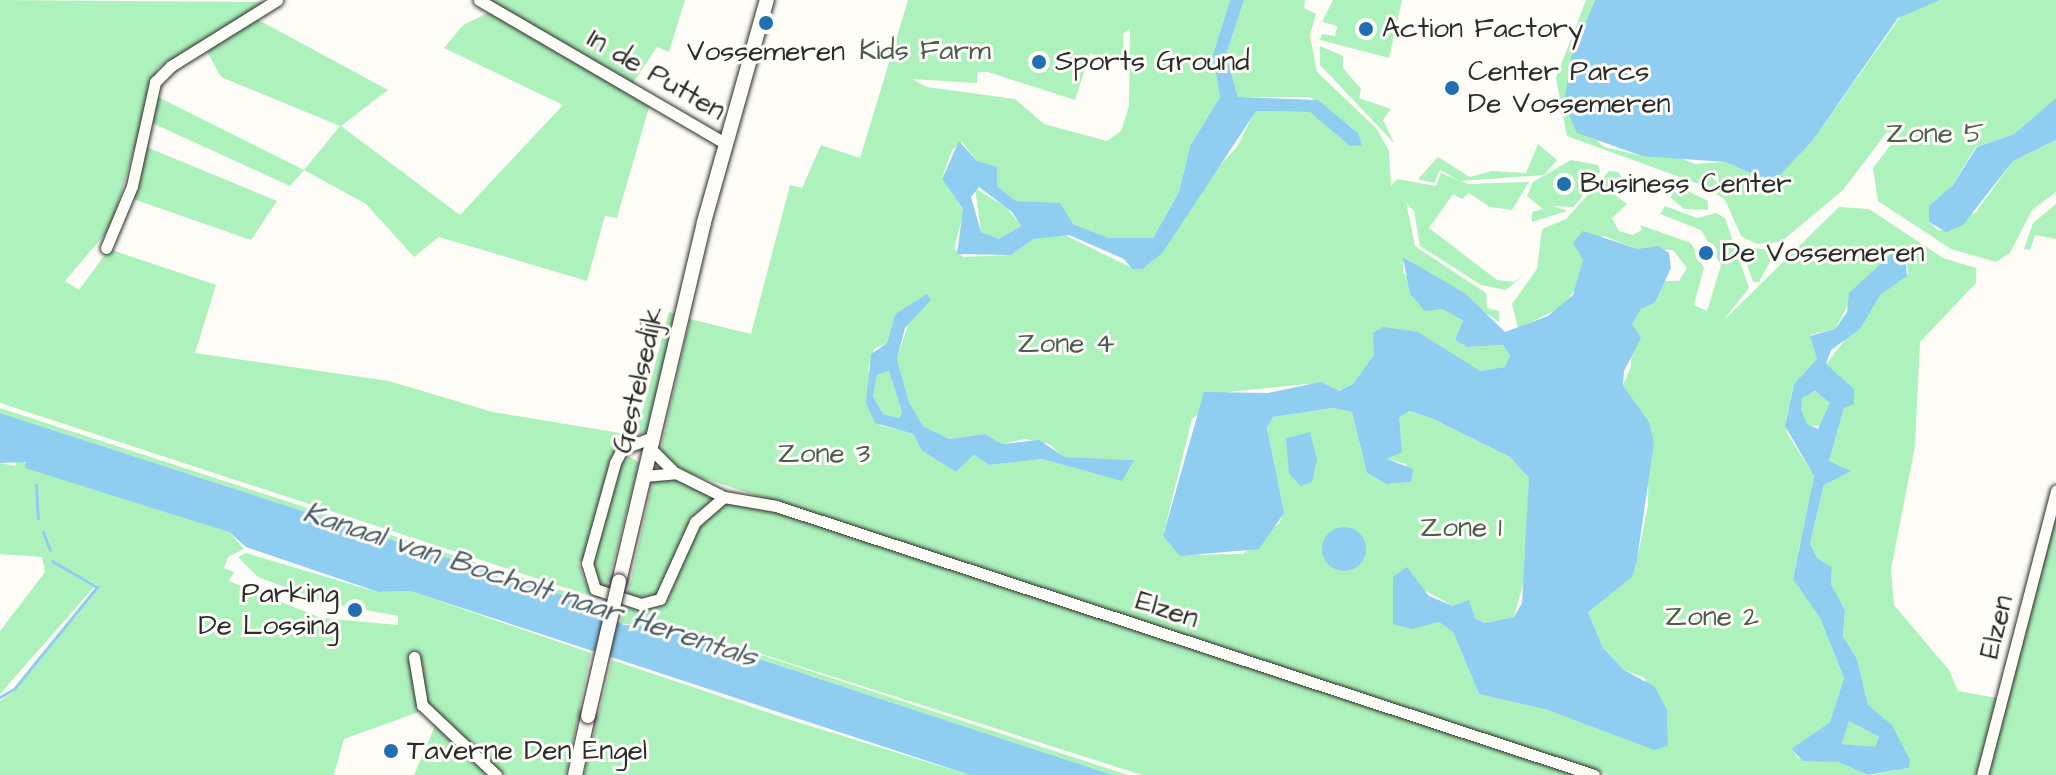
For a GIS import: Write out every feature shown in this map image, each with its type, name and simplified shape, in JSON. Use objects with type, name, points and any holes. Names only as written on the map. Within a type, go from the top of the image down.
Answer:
[{"type":"main road","name":"Gestelsedijk","points":[[575,775],[648,456],[725,143],[767,0]]},
{"type":"street","points":[[106,248],[132,186],[155,82],[171,66],[277,0]]},
{"type":"street","name":"In de Putten","points":[[479,0],[725,143]]},
{"type":"street","points":[[619,454],[587,563],[590,583],[605,596],[641,604],[660,599],[675,579],[695,522],[724,497]]},
{"type":"street","name":"Elzen","points":[[619,454],[648,456],[724,497],[776,506],[1594,775]]},
{"type":"street","name":"Elzen","points":[[619,454],[648,456],[676,473]]},
{"type":"street","name":"Elzen","points":[[1982,775],[2056,490]]},
{"type":"street","points":[[414,657],[422,705],[496,775]]},
{"type":"green space","points":[[0,0],[270,2],[158,68],[111,227],[65,281],[79,290],[109,249],[216,285],[195,353],[389,381],[493,412],[620,433],[643,409],[669,312],[675,314],[648,430],[626,443],[585,560],[578,562],[586,584],[603,600],[0,403]]},
{"type":"green space","points":[[487,0],[685,0],[669,52],[657,47],[631,86]]},
{"type":"green space","points":[[908,0],[1230,0],[1214,52],[1220,97],[1190,146],[1179,192],[1153,238],[1109,238],[1073,224],[1053,203],[1016,201],[997,186],[997,170],[977,161],[962,142],[952,150],[942,178],[964,211],[954,249],[964,257],[1011,255],[1034,239],[1063,234],[1130,267],[1151,263],[1205,182],[1237,147],[1255,111],[1310,112],[1350,145],[1362,145],[1353,128],[1310,97],[1238,97],[1226,55],[1244,0],[1305,0],[1304,8],[1316,14],[1310,35],[1317,72],[1377,129],[1389,151],[1391,186],[1397,179],[1436,186],[1441,173],[1468,184],[1529,182],[1512,210],[1490,207],[1469,193],[1462,199],[1453,194],[1429,228],[1497,280],[1514,282],[1525,274],[1506,290],[1481,285],[1420,246],[1414,211],[1406,202],[1415,246],[1486,293],[1487,308],[1499,311],[1499,322],[1404,257],[1403,273],[1463,320],[1455,340],[1467,347],[1503,345],[1510,356],[1506,367],[1480,371],[1459,359],[1374,354],[1353,384],[1338,391],[1307,384],[1229,392],[1192,419],[1163,536],[1180,555],[1243,554],[1279,523],[1283,513],[1267,427],[1273,417],[1333,408],[1352,412],[1367,473],[1386,484],[1411,482],[1406,464],[1386,459],[1394,454],[1399,418],[1408,411],[1431,418],[1510,457],[1529,478],[1527,570],[1514,617],[1485,623],[1420,588],[1413,629],[1439,622],[1453,632],[1479,694],[1548,710],[1654,749],[1645,678],[1624,670],[1603,648],[1588,612],[1637,560],[1648,505],[1649,422],[1623,385],[1631,367],[1632,324],[1641,309],[1655,303],[1665,281],[1679,281],[1687,268],[1673,250],[1638,249],[1603,236],[1583,260],[1582,280],[1562,307],[1518,328],[1512,304],[1537,269],[1542,229],[1566,219],[1609,171],[1618,172],[1624,180],[1615,195],[1627,204],[1612,218],[1619,231],[1632,235],[1642,230],[1640,225],[1691,243],[1704,268],[1694,305],[1707,311],[1721,265],[1701,230],[1660,214],[1665,206],[1697,218],[1716,213],[1725,218],[1749,288],[1723,321],[1839,207],[1869,209],[1943,258],[1976,268],[1976,283],[1920,342],[1915,446],[1891,569],[1894,605],[1949,670],[1958,691],[1997,698],[1976,775],[1872,775],[1909,768],[1906,754],[1868,705],[1857,659],[1843,636],[1845,610],[1831,584],[1832,567],[1817,558],[1810,543],[1824,485],[1847,469],[1829,461],[1844,408],[1826,364],[1880,295],[1908,274],[1906,257],[1895,252],[1850,301],[1835,329],[1810,335],[1817,359],[1794,384],[1786,420],[1787,433],[1814,476],[1793,578],[1820,618],[1844,678],[1830,722],[1791,749],[1798,758],[1838,762],[1868,775],[1608,775],[679,470],[661,455],[690,319],[751,334],[790,185],[802,188],[821,145],[860,158]],"holes":[[[1130,29],[1129,106],[1121,131],[1107,141],[1044,124],[1015,99],[927,87],[912,79],[977,83],[978,72],[988,72],[1075,100],[1090,53],[1124,64],[1123,34]],[[915,303],[897,359],[909,402],[923,426],[949,439],[985,434],[1002,444],[1025,439],[1049,444],[1064,457],[1133,460],[1108,477],[1042,459],[989,465],[974,455],[956,472],[922,451],[913,434],[879,425],[868,369],[874,349],[887,343],[895,314]]]},
{"type":"green space","name":"Action Factory","points":[[1333,0],[1402,0],[1389,58],[1320,40],[1322,34],[1335,36],[1337,26],[1322,22]]},
{"type":"green space","name":"Zone 5","points":[[1586,0],[1595,0],[1571,57],[1568,113],[1604,147],[1642,156],[1667,153],[1695,164],[1725,162],[1765,180],[1779,175],[1813,140],[1903,13],[1940,0],[2056,0],[2056,98],[2014,134],[1976,147],[1929,222],[1939,231],[1976,212],[2013,161],[2056,140],[2056,192],[2032,210],[2010,253],[1996,262],[1951,249],[1878,201],[1873,168],[1896,138],[1887,132],[1843,190],[1781,242],[1757,244],[1741,236],[1725,200],[1707,187],[1567,136],[1556,78]]},
{"type":"green space","points":[[492,11],[650,104],[617,218],[605,216],[587,281],[439,237],[414,257],[366,204],[304,170],[340,126],[221,77],[206,50],[255,18],[388,90],[341,126],[460,215],[563,105],[444,48],[463,25]]},
{"type":"green space","points":[[1320,46],[1343,56],[1343,68],[1361,89],[1359,98],[1391,109],[1383,120],[1394,143],[1320,65]]},
{"type":"green space","points":[[154,95],[304,170],[290,186],[150,122]]},
{"type":"green space","points":[[1538,144],[1557,160],[1544,175],[1460,181],[1440,170],[1434,183],[1418,179],[1438,157],[1470,177],[1492,171],[1526,173]]},
{"type":"green space","points":[[144,146],[277,201],[251,240],[133,199]]},
{"type":"green space","points":[[1571,160],[1598,165],[1600,172],[1574,207],[1553,206],[1567,211],[1532,222],[1532,212],[1543,209],[1527,196],[1533,182]]},
{"type":"green space","points":[[975,188],[1007,208],[1021,226],[999,239],[981,232]]},
{"type":"green space","points":[[1684,189],[1708,201],[1708,210],[1684,209],[1671,198],[1673,190]]},
{"type":"green space","points":[[2056,204],[2056,239],[2035,235],[2030,250],[2024,249],[2033,223]]},
{"type":"green space","points":[[1741,246],[1776,251],[1759,282],[1753,282]]},
{"type":"green space","points":[[889,371],[902,414],[899,418],[883,414],[873,396],[877,375]]},
{"type":"green space","points":[[1815,392],[1827,397],[1832,409],[1827,421],[1815,426],[1803,421],[1798,409],[1803,397]]},
{"type":"green space","points":[[0,408],[585,598],[602,604],[599,617],[569,597],[0,413]]},
{"type":"green space","points":[[629,456],[639,463],[606,591],[592,568],[619,463]]},
{"type":"green space","points":[[17,460],[229,532],[244,549],[228,557],[224,568],[234,572],[229,581],[321,618],[398,625],[398,616],[327,603],[258,577],[238,557],[246,553],[377,592],[410,591],[591,653],[566,775],[505,775],[427,709],[344,739],[334,775],[0,775],[0,701],[15,691],[99,586],[54,562],[94,587],[0,694],[0,631],[45,572],[42,557],[0,554],[0,463],[15,466]]},
{"type":"green space","points":[[676,478],[711,495],[710,502],[694,515],[656,596],[627,597],[653,480]]},
{"type":"green space","points":[[742,502],[1580,775],[1142,775],[654,620],[1128,775],[1113,775],[658,626],[620,624],[625,606],[642,611],[668,600],[697,526],[725,505]]},
{"type":"green space","points":[[2056,511],[2056,775],[1986,775],[2013,680]]},
{"type":"green space","points":[[612,660],[794,721],[970,775],[584,775]]},
{"type":"green space","points":[[1849,721],[1879,737],[1875,748],[1842,744]]},
{"type":"green space","points":[[435,726],[488,775],[414,775]]},
{"type":"water","points":[[1230,0],[1244,0],[1226,55],[1238,97],[1318,100],[1358,133],[1362,145],[1350,146],[1310,112],[1256,111],[1163,252],[1143,269],[1132,269],[1124,259],[1069,235],[1034,239],[1011,255],[957,254],[963,209],[942,179],[959,141],[977,161],[997,167],[997,186],[1016,201],[1060,203],[1073,224],[1109,238],[1153,238],[1179,192],[1190,146],[1220,97],[1213,55]],"holes":[[[979,187],[1012,212],[1021,226],[999,239],[981,232],[971,197]]]},
{"type":"water","points":[[1595,0],[1940,0],[1898,18],[1813,140],[1780,175],[1766,180],[1725,162],[1642,156],[1577,133],[1564,104],[1571,57]]},
{"type":"water","points":[[2056,98],[2056,140],[2013,161],[1963,225],[1946,232],[1929,222],[1929,206],[1952,186],[1977,147],[2014,134]]},
{"type":"water","points":[[1583,231],[1638,249],[1658,246],[1669,253],[1671,268],[1655,303],[1641,309],[1632,324],[1641,338],[1624,371],[1623,385],[1649,422],[1654,443],[1637,560],[1632,577],[1588,612],[1603,648],[1624,670],[1655,687],[1667,710],[1668,746],[1654,750],[1548,710],[1479,694],[1453,632],[1439,622],[1413,629],[1393,624],[1393,577],[1407,567],[1429,596],[1453,606],[1469,600],[1475,618],[1485,623],[1514,617],[1522,603],[1529,478],[1510,457],[1431,418],[1409,411],[1399,418],[1402,452],[1387,459],[1413,469],[1411,482],[1386,484],[1367,473],[1352,412],[1333,408],[1273,417],[1267,428],[1284,513],[1259,549],[1180,556],[1163,536],[1204,392],[1268,393],[1321,382],[1339,391],[1353,384],[1374,354],[1373,333],[1383,327],[1418,332],[1480,371],[1505,367],[1510,356],[1503,345],[1467,347],[1455,340],[1463,320],[1442,309],[1425,311],[1410,294],[1403,257],[1466,294],[1505,332],[1548,316],[1573,295],[1583,260],[1573,243]]},
{"type":"water","points":[[1900,246],[1905,248],[1907,276],[1880,295],[1860,329],[1831,350],[1826,364],[1854,389],[1854,404],[1844,408],[1829,461],[1851,471],[1824,485],[1810,543],[1817,558],[1832,567],[1831,584],[1845,610],[1843,636],[1857,659],[1868,705],[1892,725],[1910,760],[1909,768],[1868,775],[1838,762],[1803,761],[1791,749],[1830,722],[1844,678],[1820,618],[1793,579],[1814,476],[1785,426],[1794,384],[1817,359],[1810,336],[1835,329],[1847,312],[1849,293]],"holes":[[[1815,391],[1830,403],[1818,429],[1807,424],[1801,410],[1802,398]],[[1849,721],[1879,737],[1875,747],[1842,744]]]},
{"type":"water","points":[[927,294],[931,300],[905,328],[897,359],[909,402],[923,426],[949,439],[985,434],[1002,444],[1039,440],[1065,457],[1134,460],[1122,481],[1042,459],[989,465],[974,455],[956,472],[922,451],[913,434],[875,423],[866,403],[871,354],[887,343],[895,314]],"holes":[[[889,371],[902,413],[899,418],[883,414],[873,396],[877,375]]]},
{"type":"water","name":"Kanaal van Bocholt naar Herentals","points":[[0,413],[569,597],[624,625],[658,626],[1113,775],[970,775],[410,591],[378,592],[246,547],[229,532],[25,468],[26,462],[0,463]]},
{"type":"water","points":[[1310,432],[1317,460],[1312,482],[1301,486],[1289,474],[1286,438]]},
{"type":"water","points":[[1344,527],[1360,533],[1366,549],[1360,565],[1344,571],[1328,565],[1322,549],[1328,533]]},
{"type":"waterway","points":[[36,485],[38,518]]},
{"type":"waterway","points":[[43,532],[50,550]]},
{"type":"waterway","points":[[0,697],[14,689],[97,587],[52,561]]},
{"type":"place","name":"Vossemeren","points":[[766,23]]},
{"type":"place","name":"Action Factory","points":[[1366,29]]},
{"type":"place","name":"Sports Ground","points":[[1039,62]]},
{"type":"place","name":"Center Parcs De Vossemeren","points":[[1452,88]]},
{"type":"place","name":"Business Center","points":[[1564,184]]},
{"type":"place","name":"De Vossemeren","points":[[1706,253]]},
{"type":"place","name":"Parking De Lossing","points":[[355,610]]},
{"type":"place","name":"Taverne Den Engel","points":[[391,751]]},
{"type":"park label","name":"Kids Farm","points":[[925,51]]},
{"type":"park label","name":"Zone 4","points":[[1066,344]]},
{"type":"park label","name":"Zone 3","points":[[824,454]]},
{"type":"park label","name":"Zone 1","points":[[1461,528]]},
{"type":"park label","name":"Zone 2","points":[[1712,617]]}]
